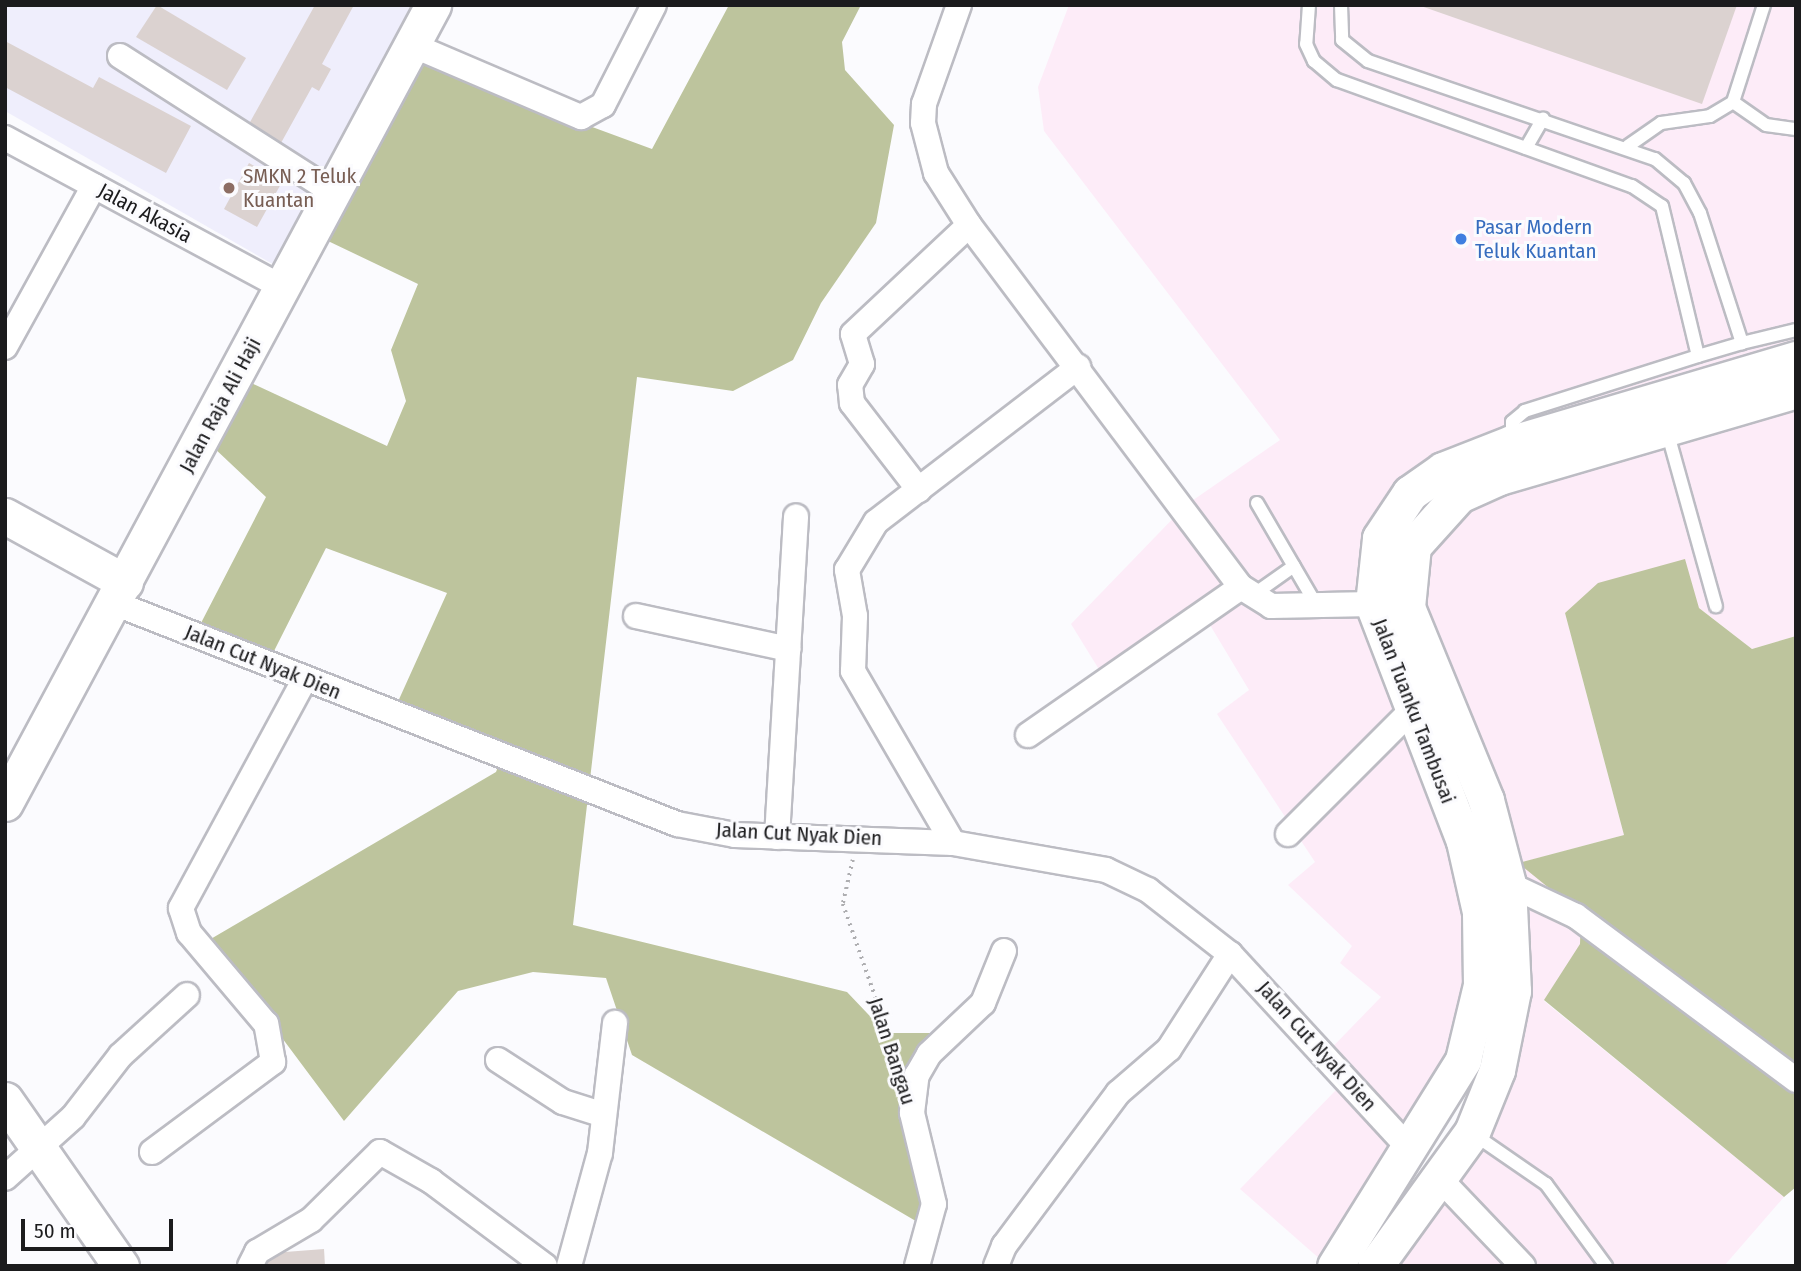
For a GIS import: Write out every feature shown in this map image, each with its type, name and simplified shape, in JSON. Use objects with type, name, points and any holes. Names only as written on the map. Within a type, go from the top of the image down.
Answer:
[{"type":"main road","name":"Jalan Raja Ali Haji","points":[[9,788],[284,288],[433,5]]},
{"type":"main road","name":"Jalan Tuanku Tambusai","points":[[1335,1266],[1411,1150],[1463,1060],[1497,988],[1464,841],[1373,604],[1380,538],[1410,493],[1443,470],[1512,443],[1796,359]]},
{"type":"main road","name":"Jalan Tuanku Tambusai","points":[[1375,1266],[1441,1180],[1472,1132],[1497,1070],[1497,988],[1508,884],[1486,800],[1407,607],[1413,546],[1459,495],[1666,429],[1708,385],[1796,390]]},
{"type":"main road","points":[[5,516],[119,592]]},
{"type":"main road","points":[[17,1124],[121,1266]]},
{"type":"street","points":[[412,46],[581,117],[603,105],[654,5]]},
{"type":"street","points":[[959,5],[924,104],[923,123],[936,173],[969,225],[1247,591],[1271,606],[1373,604]]},
{"type":"street","points":[[120,56],[334,193]]},
{"type":"street","name":"Jalan Akasia","points":[[5,138],[284,288]]},
{"type":"street","points":[[5,347],[94,186]]},
{"type":"street","points":[[919,490],[852,403],[850,385],[862,364],[853,334],[969,225]]},
{"type":"street","points":[[953,842],[852,663],[852,557],[862,536],[1078,367]]},
{"type":"street","points":[[777,837],[796,517]]},
{"type":"street","points":[[1028,735],[1247,591]]},
{"type":"street","name":"Jalan Cut Nyak Dien","points":[[119,592],[305,679],[635,810],[736,835],[953,842],[1106,870],[1148,890],[1230,954],[1411,1150]]},
{"type":"street","points":[[636,616],[788,649]]},
{"type":"street","points":[[152,1152],[273,1062],[266,1024],[189,933],[181,908],[305,679]]},
{"type":"street","points":[[1288,834],[1412,710]]},
{"type":"street","points":[[1508,884],[1576,916],[1796,1080]]},
{"type":"street","points":[[911,1098],[922,1063],[983,1003],[1004,951]]},
{"type":"street","points":[[996,1266],[1004,1247],[1118,1093],[1169,1049],[1230,954]]},
{"type":"street","points":[[5,1178],[17,1124],[93,1097],[121,1055],[187,995]]},
{"type":"street","points":[[569,1266],[604,1115],[615,1023]]},
{"type":"street","points":[[498,1060],[563,1102],[604,1115]]},
{"type":"street","name":"Jalan Bangau","points":[[911,1098],[934,1205],[917,1266]]},
{"type":"street","points":[[250,1266],[257,1252],[311,1220],[380,1152],[432,1181],[545,1266]]},
{"type":"street","points":[[1441,1180],[1523,1266]]},
{"type":"lane","points":[[1309,5],[1306,44],[1314,61],[1337,80],[1632,186],[1662,206],[1708,385]]},
{"type":"lane","points":[[1341,5],[1342,40],[1368,61],[1628,146],[1676,174],[1691,193],[1742,343]]},
{"type":"lane","points":[[1628,146],[1661,123],[1710,116],[1733,102],[1764,5]]},
{"type":"lane","points":[[1733,102],[1766,125],[1796,130]]},
{"type":"lane","points":[[1526,148],[1543,118]]},
{"type":"lane","points":[[1708,385],[1742,343],[1796,330]]},
{"type":"lane","points":[[1666,429],[1716,606]]},
{"type":"lane","points":[[1257,503],[1317,606]]},
{"type":"lane","points":[[1247,591],[1294,566]]},
{"type":"lane","points":[[1472,1132],[1546,1184],[1606,1266]]},
{"type":"path","name":"Jalan Bangau","points":[[859,837],[843,904],[911,1098]]},
{"type":"shaded area","name":"SMKN 2 Teluk Kuantan","points":[[5,5],[417,5],[276,266],[5,111]]},
{"type":"shaded area","name":"Pasar Modern Teluk Kuantan","points":[[1069,5],[1796,5],[1796,347],[1391,496],[1360,543],[1356,607],[1463,865],[1471,971],[1456,1049],[1321,1260],[1240,1189],[1336,1090],[1314,1066],[1381,997],[1340,963],[1352,946],[1288,885],[1315,862],[1217,714],[1249,690],[1204,615],[1108,684],[1071,624],[1186,505],[1280,440],[1044,131],[1038,87]]},
{"type":"shaded area","points":[[1796,406],[1796,636],[1752,649],[1699,608],[1565,613],[1624,835],[1519,863],[1581,914],[1581,944],[1544,1001],[1784,1197],[1724,1266],[1390,1266],[1523,987],[1418,608],[1428,552],[1467,507],[1504,492]]},
{"type":"green space","points":[[729,5],[861,5],[842,42],[845,70],[894,125],[876,223],[821,303],[793,360],[733,391],[637,377],[573,925],[847,992],[886,1033],[934,1033],[906,1071],[904,1100],[926,1227],[632,1055],[606,978],[533,972],[458,991],[344,1121],[209,940],[496,772],[504,751],[396,706],[447,593],[326,548],[272,655],[201,623],[266,497],[212,446],[247,381],[387,446],[406,401],[391,350],[418,284],[328,241],[421,64],[652,149]]},
{"type":"green space","points":[[1685,559],[1699,608],[1752,649],[1796,636],[1796,1187],[1784,1197],[1544,1000],[1580,944],[1581,914],[1518,863],[1624,835],[1565,613],[1598,583]]},
{"type":"building","points":[[157,5],[246,58],[227,90],[136,37]]},
{"type":"building","points":[[315,5],[354,5],[322,64],[331,69],[319,91],[312,87],[276,152],[244,133]]},
{"type":"building","points":[[1418,5],[1737,5],[1702,104]]},
{"type":"building","points":[[5,41],[93,88],[99,77],[191,126],[166,173],[5,87]]},
{"type":"building","points":[[249,163],[282,182],[257,227],[224,209]]},
{"type":"building","points":[[324,1249],[325,1266],[260,1266],[259,1254]]},
{"type":"place","name":"SMKN 2 Teluk Kuantan","points":[[229,188]]},
{"type":"place","name":"Pasar Modern Teluk Kuantan","points":[[1461,239]]}]
